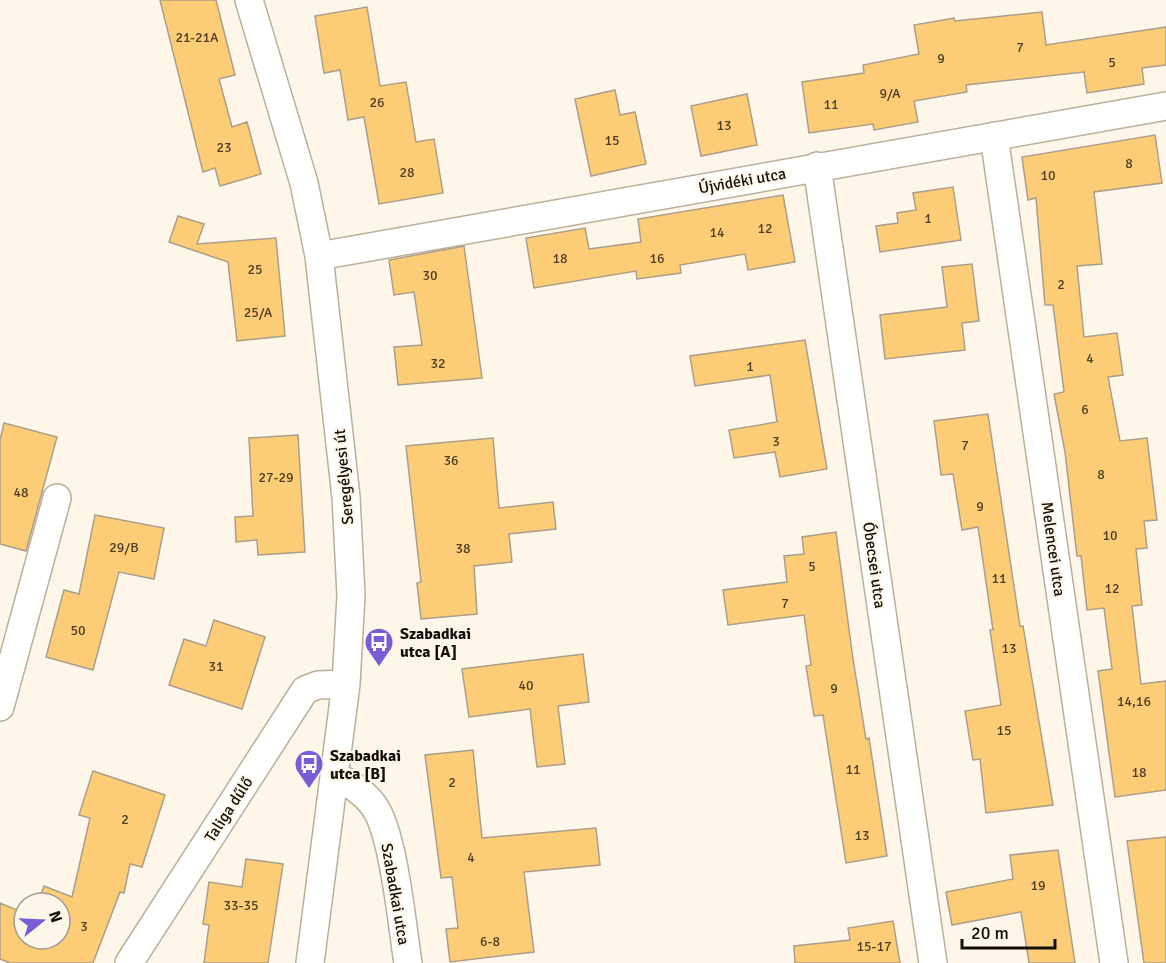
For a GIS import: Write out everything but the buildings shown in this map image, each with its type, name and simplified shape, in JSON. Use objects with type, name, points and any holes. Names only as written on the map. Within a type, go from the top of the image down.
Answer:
[{"type":"street","name":"Seregélyesi út","points":[[249,0],[304,183],[319,256],[346,497],[351,595],[345,684],[310,963]]},
{"type":"street","name":"Újvidéki utca","points":[[319,256],[1166,106]]},
{"type":"street","name":"Melencei utca","points":[[993,136],[1114,963]]},
{"type":"street","name":"Óbecsei utca","points":[[817,166],[933,963]]},
{"type":"street","points":[[0,707],[10,624],[57,498]]},
{"type":"street","name":"Taliga dűlő","points":[[129,963],[305,690],[318,685],[345,684]]},
{"type":"street","name":"Szabadkai utca","points":[[334,775],[351,784],[375,807],[387,839],[408,963]]},
{"type":"place","name":"Szabadkai utca [A]","points":[[379,668]]},
{"type":"place","name":"Szabadkai utca [B]","points":[[309,790]]}]
